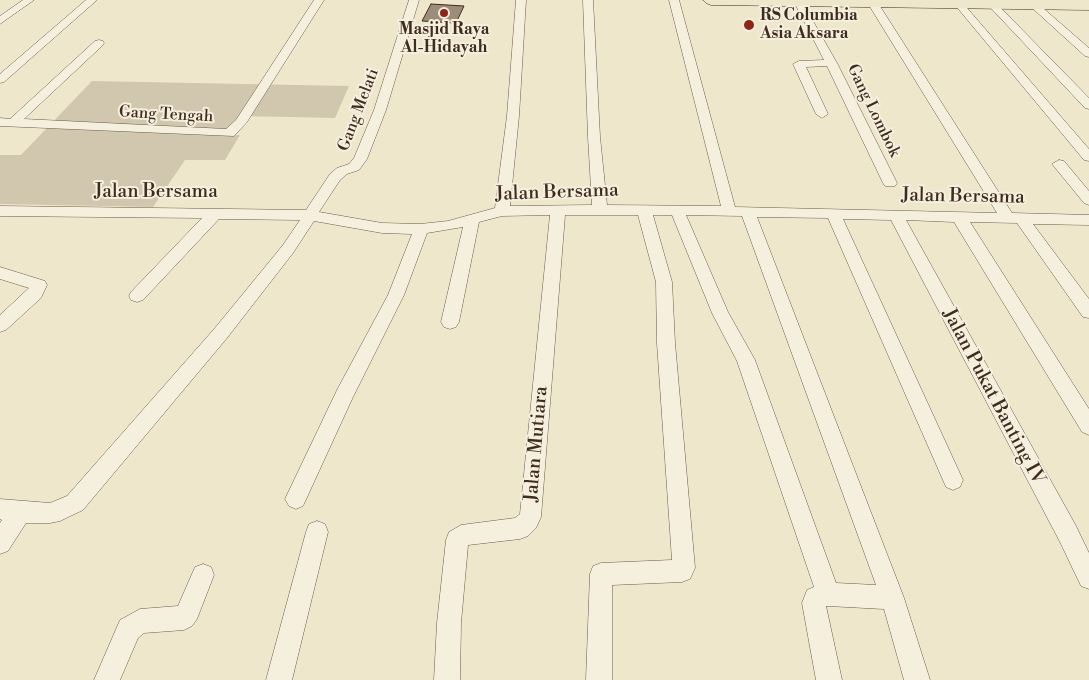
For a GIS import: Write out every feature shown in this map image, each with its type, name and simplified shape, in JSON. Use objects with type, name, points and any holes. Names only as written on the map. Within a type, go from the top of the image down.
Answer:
[{"type":"highway","points":[[711,0],[1085,5]]},
{"type":"street","points":[[0,21],[29,0]]},
{"type":"street","points":[[0,80],[92,0]]},
{"type":"street","name":"Gang Tengah","points":[[6,123],[230,133],[241,122],[319,0]]},
{"type":"street","name":"Gang Melati","points":[[10,510],[50,513],[68,508],[91,486],[221,333],[288,249],[336,177],[342,171],[354,168],[360,159],[380,110],[414,0]]},
{"type":"street","points":[[502,211],[513,116],[522,0]]},
{"type":"street","points":[[588,0],[594,137],[600,210]]},
{"type":"street","points":[[674,0],[738,212],[892,598],[917,680]]},
{"type":"street","name":"Gang Lombok","points":[[797,1],[831,63],[890,182]]},
{"type":"street","points":[[872,2],[1014,218],[1089,312]]},
{"type":"street","points":[[958,3],[1089,157]]},
{"type":"street","points":[[991,3],[1089,105]]},
{"type":"street","points":[[1033,4],[1089,54]]},
{"type":"street","points":[[6,123],[99,43]]},
{"type":"street","points":[[822,114],[799,64],[831,63]]},
{"type":"street","points":[[1059,164],[1089,200]]},
{"type":"street","name":"Jalan Bersama","points":[[0,211],[311,216],[382,228],[421,229],[472,220],[502,211],[558,210],[677,210],[1089,220]]},
{"type":"street","name":"Jalan Mutiara","points":[[447,680],[457,540],[461,536],[473,533],[520,528],[528,521],[530,516],[558,210]]},
{"type":"street","points":[[599,680],[599,580],[601,574],[674,571],[684,568],[666,343],[664,282],[644,210]]},
{"type":"street","points":[[677,210],[720,313],[746,360],[828,594]]},
{"type":"street","points":[[137,296],[216,213]]},
{"type":"street","points":[[834,215],[953,480]]},
{"type":"street","name":"Jalan Pukat Banting IV","points":[[896,216],[1068,534],[1089,578]]},
{"type":"street","points":[[959,217],[1089,426]]},
{"type":"street","points":[[450,322],[472,220]]},
{"type":"street","points":[[296,499],[344,396],[396,295],[421,229]]},
{"type":"street","points":[[0,274],[39,285],[34,294],[0,325]]},
{"type":"street","points":[[0,542],[10,510]]},
{"type":"street","points":[[279,680],[317,532]]},
{"type":"street","points":[[107,680],[129,629],[140,621],[184,618],[189,611],[203,575]]},
{"type":"street","points":[[829,680],[814,603],[817,596],[828,594],[892,598]]},
{"type":"shaded area","points":[[92,81],[349,86],[335,118],[240,116],[229,135],[240,135],[225,160],[185,160],[153,207],[0,204],[0,155],[21,155]]},
{"type":"building","name":"Masjid Raya Al-Hidayah","points":[[431,4],[464,6],[456,23],[422,21]]},
{"type":"place","name":"Masjid Raya Al-Hidayah","points":[[444,13]]},
{"type":"place","name":"RS Columbia Asia Aksara","points":[[749,25]]}]
